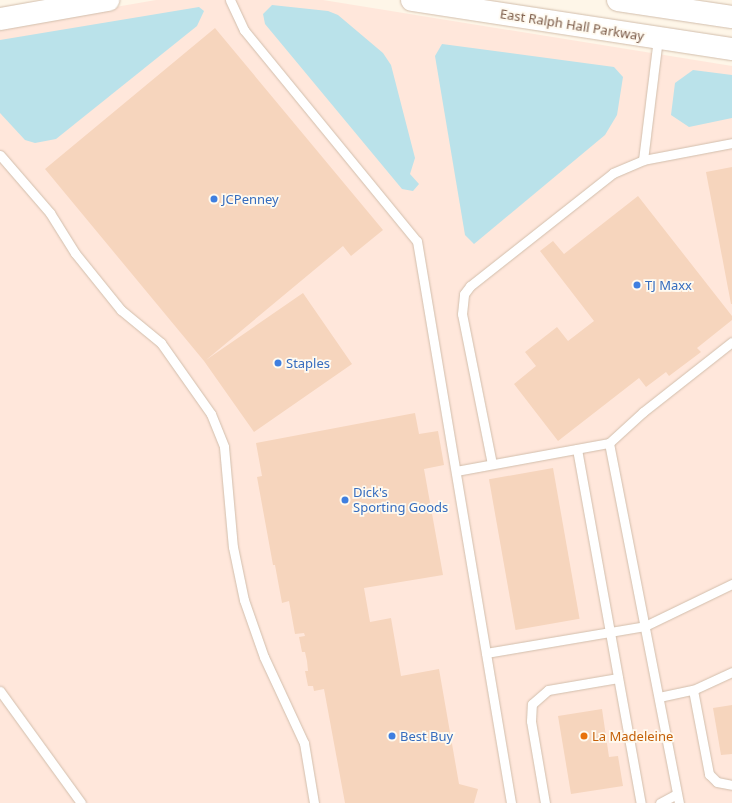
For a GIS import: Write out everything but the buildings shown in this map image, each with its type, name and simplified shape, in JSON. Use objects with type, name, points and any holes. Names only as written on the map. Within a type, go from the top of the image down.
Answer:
[{"type":"main road","points":[[0,19],[108,0]]},
{"type":"main road","name":"East Ralph Hall Parkway","points":[[412,0],[732,49]]},
{"type":"main road","points":[[618,0],[660,3],[732,17]]},
{"type":"lane","points":[[230,0],[244,30],[417,241],[511,803]]},
{"type":"lane","points":[[643,160],[658,38]]},
{"type":"lane","points":[[492,464],[462,314],[464,294],[470,286],[503,258],[613,173],[643,160],[732,143]]},
{"type":"lane","points":[[0,155],[45,207],[61,228],[75,254],[121,310],[161,343],[211,414],[224,447],[233,547],[244,600],[264,657],[304,743],[314,803]]},
{"type":"lane","points":[[456,471],[609,443],[642,412],[732,342]]},
{"type":"lane","points":[[609,443],[678,798],[660,803]]},
{"type":"lane","points":[[576,449],[641,803]]},
{"type":"lane","points":[[486,653],[609,634],[645,626],[732,584]]},
{"type":"lane","points":[[659,697],[693,690],[732,672]]},
{"type":"lane","points":[[545,803],[532,721],[532,704],[548,690],[618,678]]},
{"type":"lane","points":[[693,690],[708,774],[717,782],[732,785]]},
{"type":"lane","points":[[0,691],[80,803]]},
{"type":"shaded area","points":[[156,0],[323,0],[732,66],[732,803],[0,803],[0,27]]},
{"type":"water","points":[[272,5],[328,11],[338,15],[383,53],[391,65],[415,158],[410,174],[419,184],[413,191],[402,189],[265,24],[263,14]]},
{"type":"water","points":[[199,7],[204,11],[197,26],[56,139],[35,143],[25,140],[0,113],[0,40]]},
{"type":"water","points":[[442,44],[614,67],[623,77],[617,115],[605,135],[474,244],[465,235],[435,56]]},
{"type":"water","points":[[693,70],[732,75],[732,118],[689,127],[671,115],[675,83]]},
{"type":"place","name":"JCPenney","points":[[214,199]]},
{"type":"place","name":"TJ Maxx","points":[[637,285]]},
{"type":"place","name":"Staples","points":[[278,363]]},
{"type":"place","name":"Dick's Sporting Goods","points":[[345,500]]},
{"type":"place","name":"Best Buy","points":[[392,736]]},
{"type":"place","name":"La Madeleine","points":[[584,736]]}]
